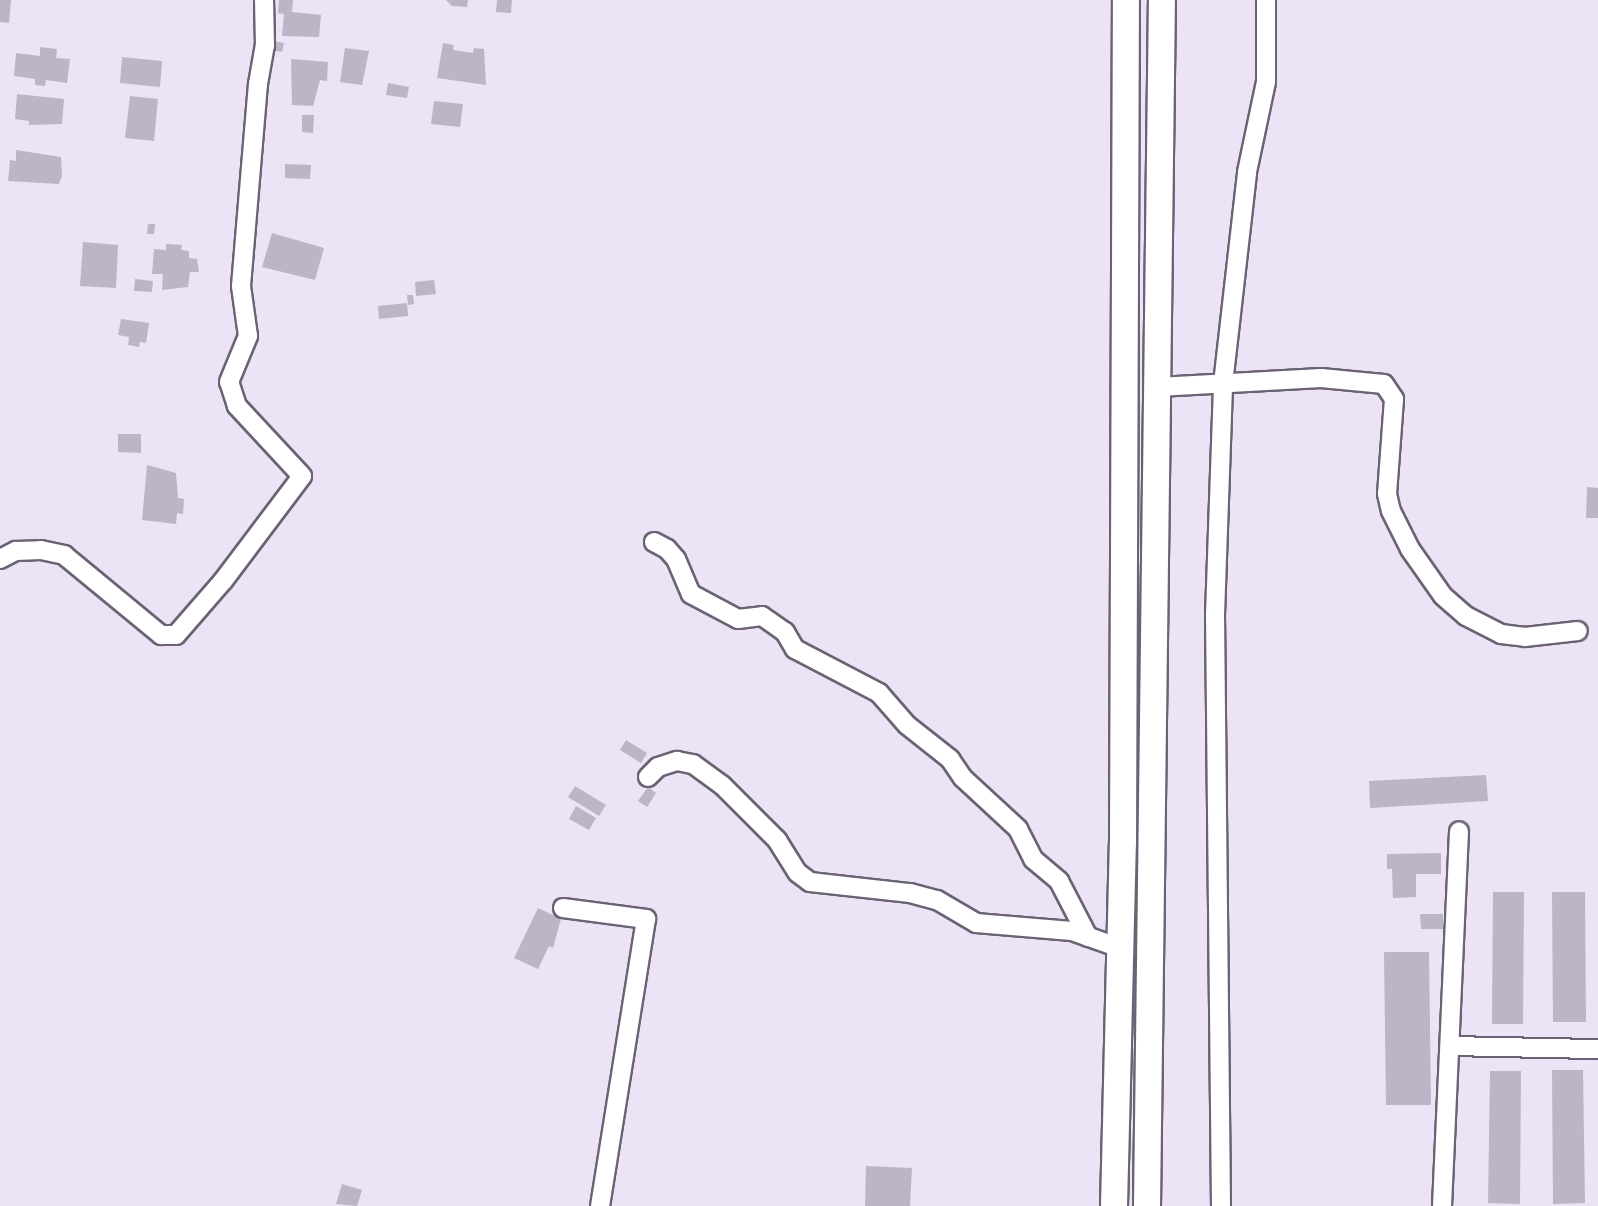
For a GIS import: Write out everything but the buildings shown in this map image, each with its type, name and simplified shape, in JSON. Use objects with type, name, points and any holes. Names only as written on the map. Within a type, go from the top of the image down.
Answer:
[{"type":"highway","points":[[1114,1206],[1120,948],[1126,0]]},
{"type":"highway","points":[[1147,1206],[1162,0]]},
{"type":"street","points":[[0,559],[16,551],[41,550],[64,555],[161,635],[176,635],[223,581],[302,476],[237,406],[229,382],[248,336],[241,286],[258,84],[266,46],[264,0]]},
{"type":"street","points":[[1221,1206],[1215,615],[1223,384],[1247,172],[1266,82],[1266,0]]},
{"type":"street","points":[[1158,387],[1321,378],[1384,384],[1394,399],[1388,494],[1391,511],[1410,549],[1443,596],[1466,616],[1501,633],[1525,637],[1578,631]]},
{"type":"street","points":[[654,542],[667,549],[676,559],[691,594],[738,619],[762,616],[785,632],[795,649],[879,693],[907,725],[950,759],[963,778],[1018,829],[1033,859],[1059,881],[1088,937]]},
{"type":"street","points":[[648,777],[658,767],[677,760],[693,764],[722,785],[769,832],[798,873],[810,882],[910,893],[937,900],[976,923],[1072,931],[1120,948]]},
{"type":"street","points":[[1442,1206],[1459,831]]},
{"type":"street","points":[[562,908],[646,919],[600,1206]]},
{"type":"street","points":[[1450,1046],[1598,1049]]}]
